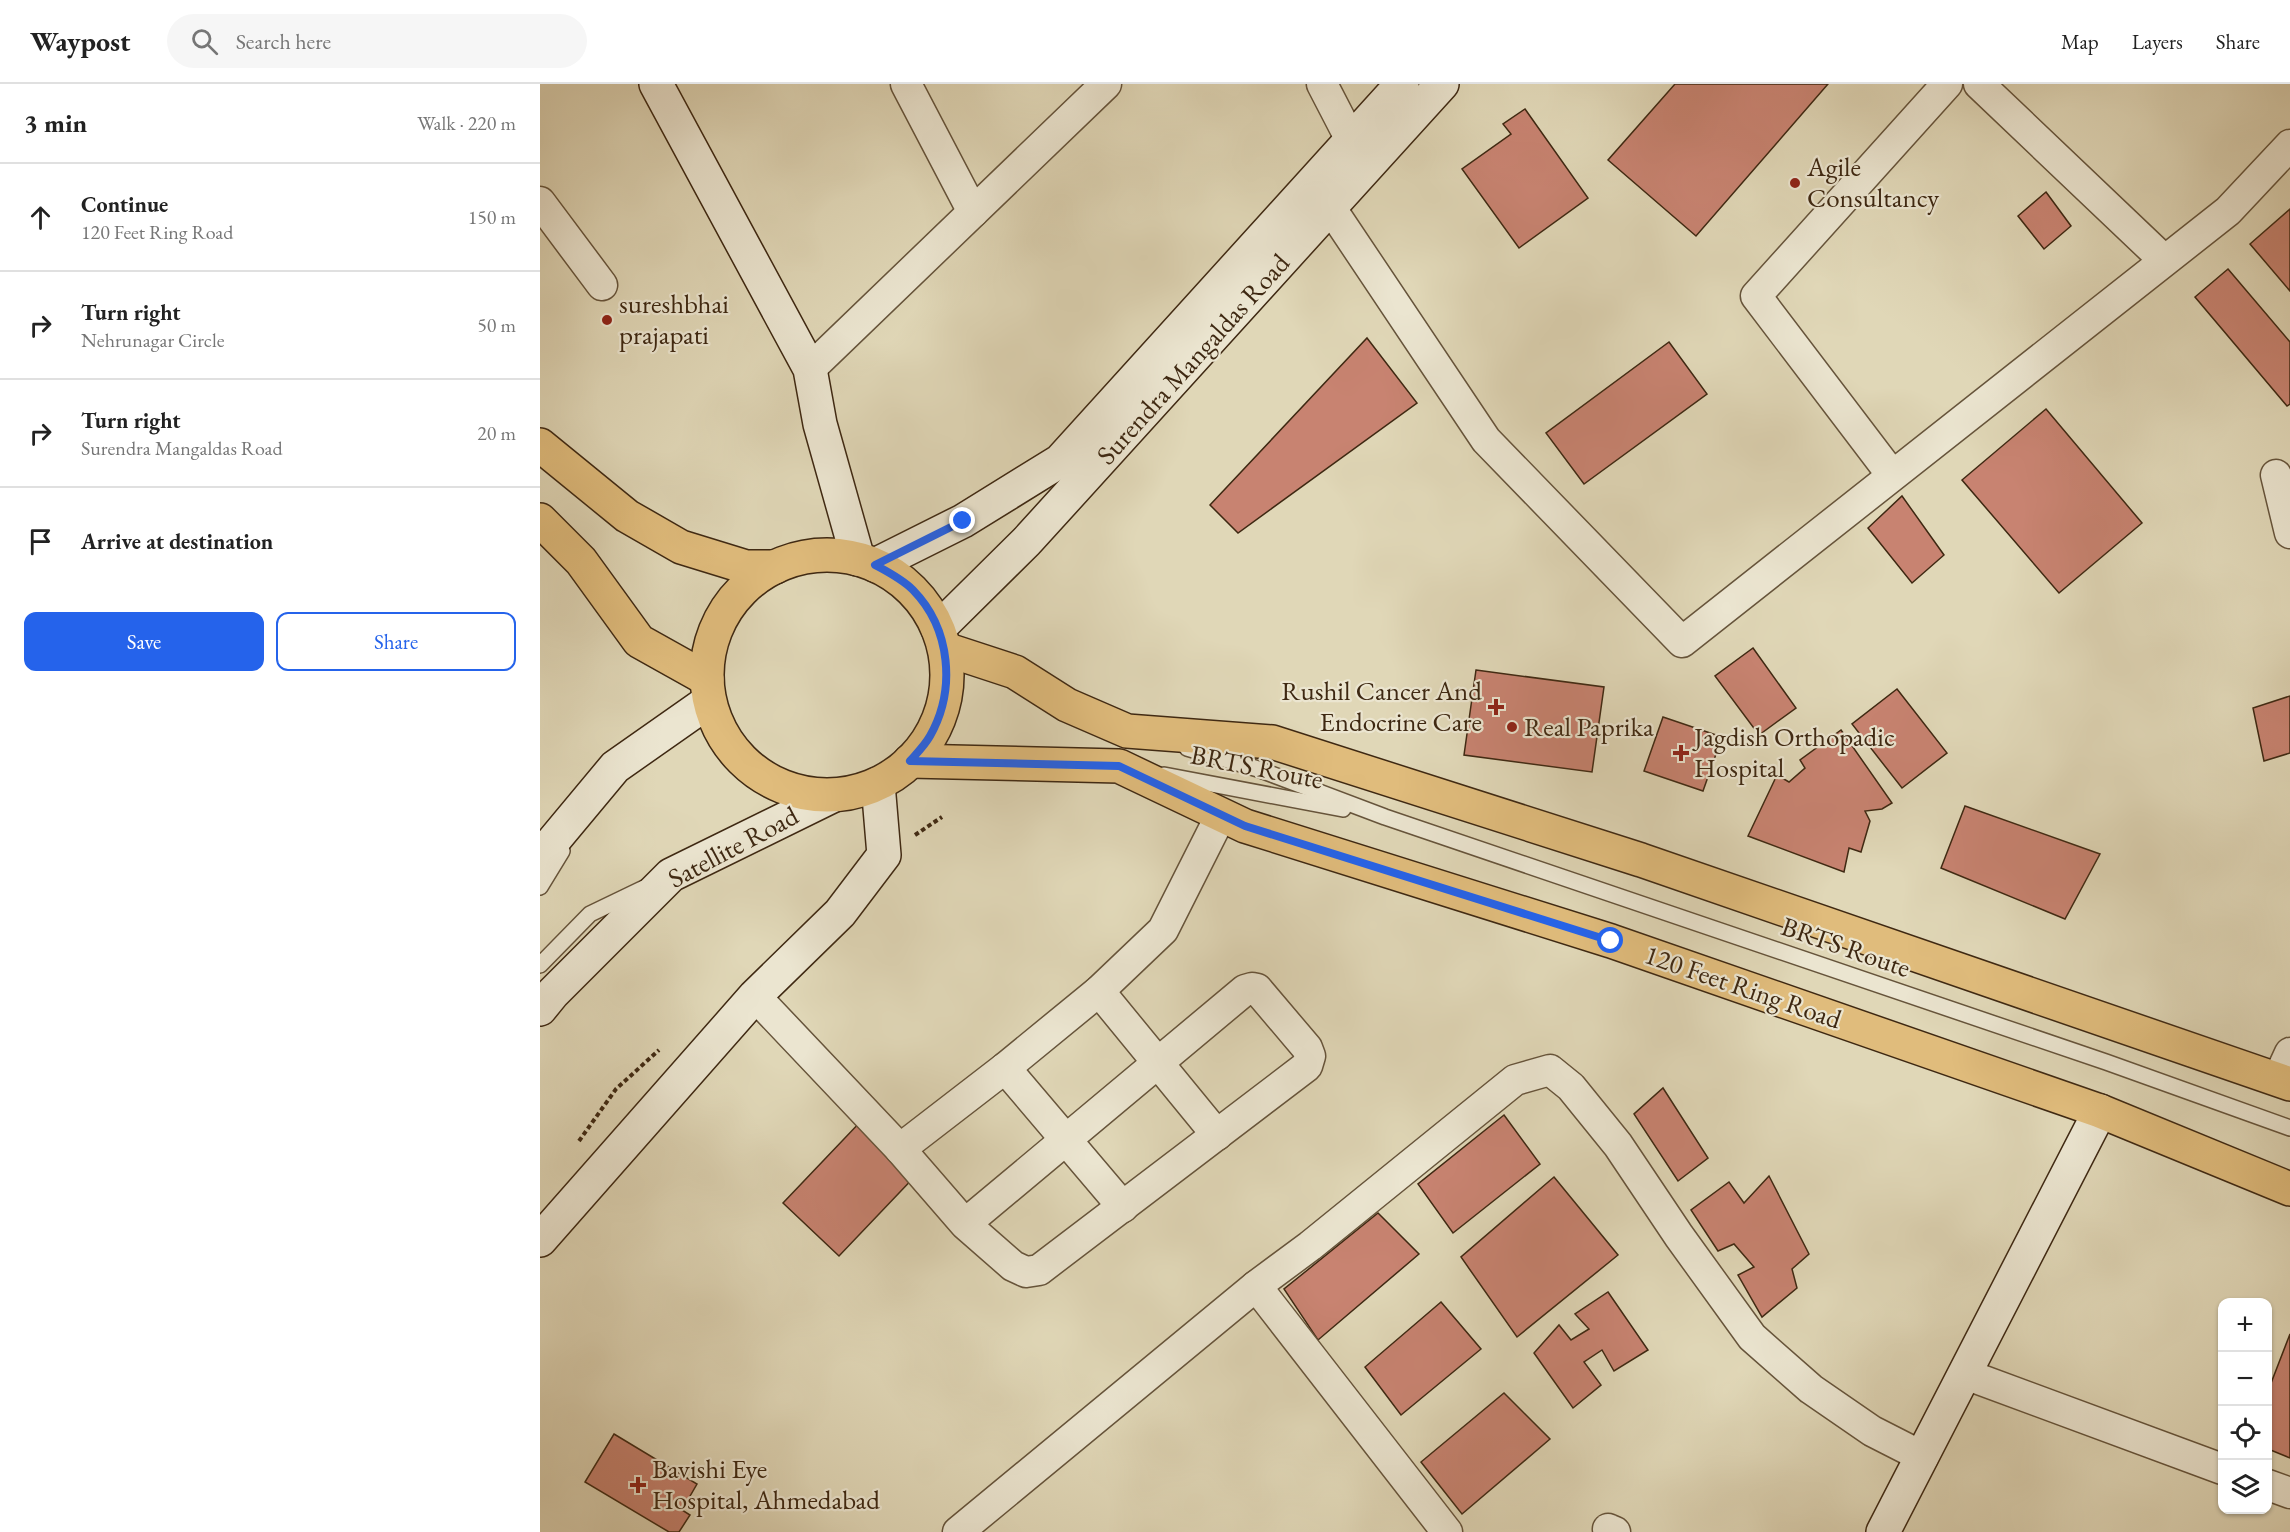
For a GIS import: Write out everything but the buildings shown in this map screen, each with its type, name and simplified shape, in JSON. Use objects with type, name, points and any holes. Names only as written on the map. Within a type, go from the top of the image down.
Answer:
[{"type":"main road","points":[[656,84],[810,369],[820,424],[866,562]]},
{"type":"main road","name":"Surendra Mangaldas Road","points":[[866,562],[963,521],[1060,460],[1402,84]]},
{"type":"main road","name":"Surendra Mangaldas Road","points":[[942,639],[1035,532],[1442,84]]},
{"type":"main road","points":[[540,445],[627,516],[681,547],[746,567],[775,567],[811,557],[830,555],[866,562],[895,576],[913,590],[927,608],[942,639],[947,679],[942,710],[930,737],[910,761],[878,784],[856,792],[832,796],[804,794],[777,785],[753,771],[733,751],[718,727],[708,690],[709,652],[718,625],[732,602],[752,581],[775,567]]},
{"type":"main road","points":[[540,520],[580,561],[639,641],[708,690]]},
{"type":"main road","points":[[942,639],[1015,672],[1067,705],[1127,730],[1272,742],[1641,860],[2286,1072]]},
{"type":"main road","points":[[540,857],[615,767],[708,690]]},
{"type":"main road","name":"120 Feet Ring Road","points":[[910,761],[1119,766],[1245,826],[1611,941],[2100,1111],[2290,1189]]},
{"type":"main road","points":[[540,1240],[755,996],[840,913],[884,855],[878,784]]},
{"type":"main road","name":"Satellite Road","points":[[540,1009],[553,993],[671,875],[832,796]]},
{"type":"main road","points":[[1884,1532],[2100,1111]]},
{"type":"street","points":[[906,84],[973,212]]},
{"type":"street","points":[[810,369],[1106,84]]},
{"type":"street","points":[[1322,84],[1351,140]]},
{"type":"street","points":[[1892,475],[1756,296],[1947,84]]},
{"type":"street","points":[[1979,84],[2164,261]]},
{"type":"street","points":[[1330,207],[1486,440],[1682,642],[2228,211],[2290,146]]},
{"type":"street","points":[[542,210],[602,285]]},
{"type":"street","points":[[2276,475],[2290,533]]},
{"type":"street","points":[[900,1149],[1005,1068],[1099,991],[1162,930],[1221,815]]},
{"type":"street","points":[[755,996],[900,1149],[965,1224],[1013,1266],[1026,1272],[1039,1270],[1307,1066],[1310,1056],[1307,1048],[1257,989],[1245,990],[965,1224]]},
{"type":"street","points":[[1099,991],[1217,1135]]},
{"type":"street","points":[[1005,1068],[1122,1207]]},
{"type":"street","points":[[958,1532],[1256,1286],[1310,1246],[1515,1080],[1550,1071],[1571,1087],[1618,1145],[1679,1236],[1752,1337],[1811,1389],[1872,1431],[1923,1456]]},
{"type":"street","points":[[1256,1286],[1447,1532]]},
{"type":"street","points":[[1965,1374],[2218,1467]]},
{"type":"street","points":[[2272,1486],[2290,1493]]},
{"type":"lane","name":"BRTS Route","points":[[1127,730],[1258,769],[1384,817],[2106,1062],[2290,1128]]},
{"type":"lane","name":"BRTS Route","points":[[1119,766],[1384,817]]},
{"type":"lane","points":[[540,887],[615,767]]},
{"type":"lane","points":[[540,965],[590,914],[671,875]]},
{"type":"place","name":"Agile Consultancy","points":[[1795,183]]},
{"type":"place","name":"sureshbhai prajapati","points":[[607,320]]},
{"type":"place","name":"Rushil Cancer And Endocrine Care","points":[[1496,707]]},
{"type":"place","name":"Real Paprika","points":[[1512,727]]},
{"type":"place","name":"Jagdish Orthopadic Hospital","points":[[1681,753]]},
{"type":"place","name":"Bavishi Eye Hospital, Ahmedabad","points":[[638,1485]]},
{"type":"route","points":[[963,521],[875,565],[895,576],[913,590],[927,608],[938,628],[945,649],[947,679],[942,710],[930,737],[910,761],[1119,766],[1245,826],[1611,941]]}]
